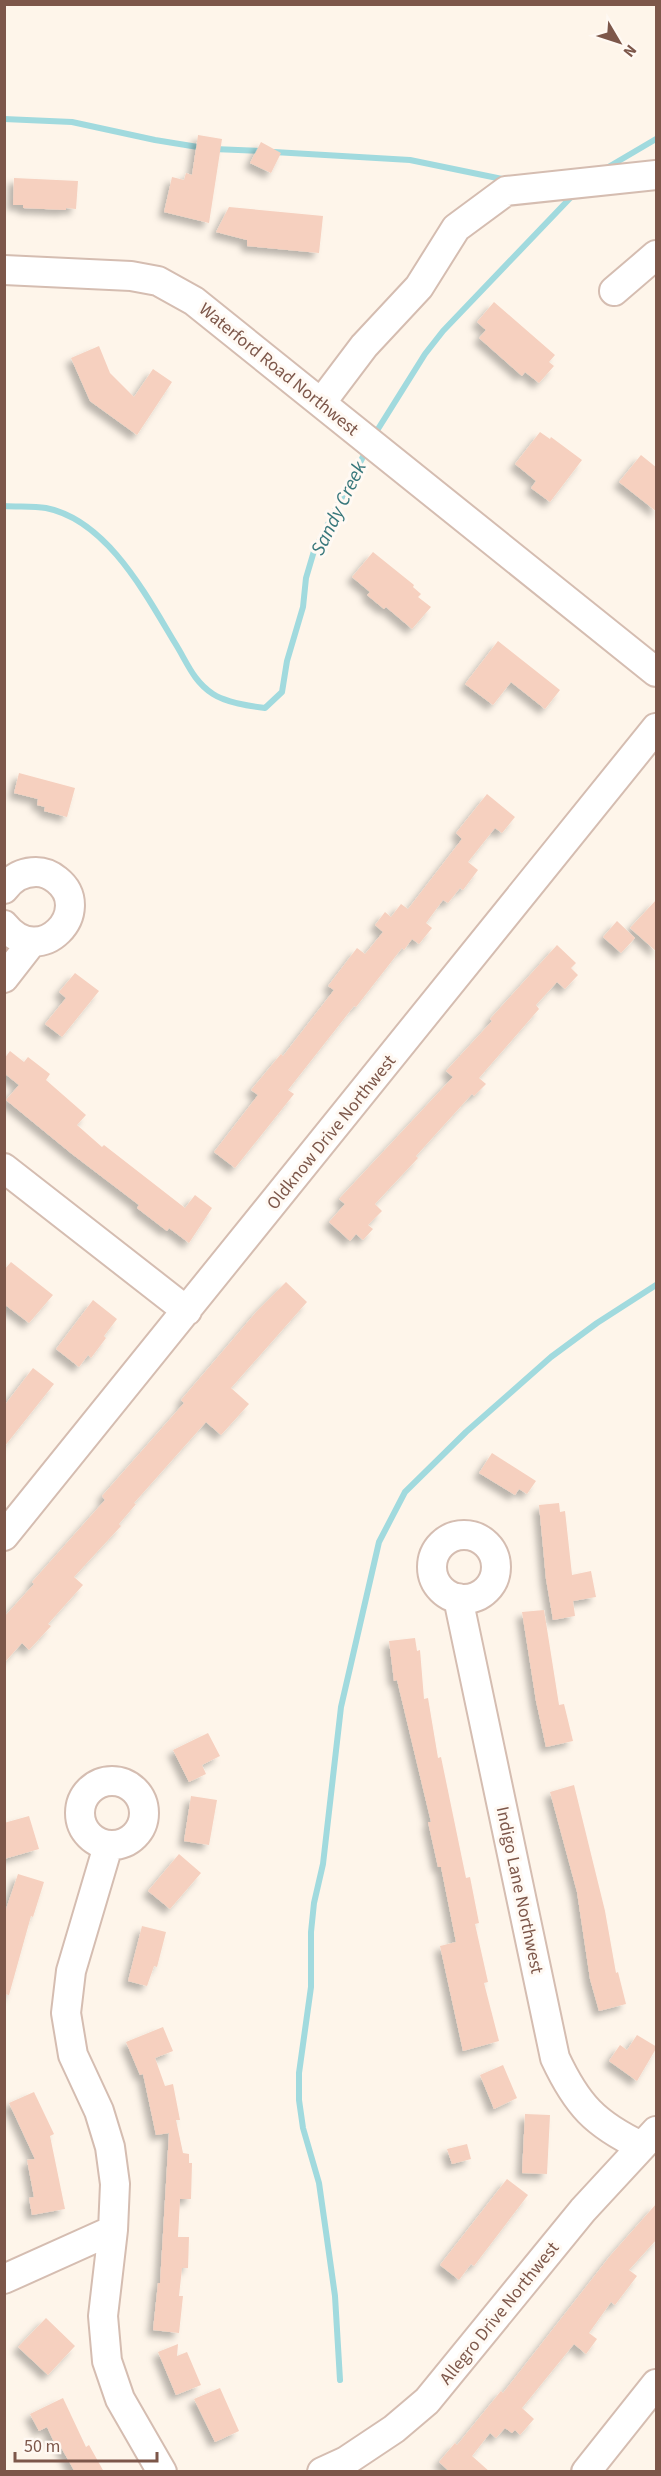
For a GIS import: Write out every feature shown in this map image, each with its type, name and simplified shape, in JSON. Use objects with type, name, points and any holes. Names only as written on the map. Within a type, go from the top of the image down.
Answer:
[{"type":"street","points":[[321,403],[364,346],[419,287],[456,228],[506,192],[657,175]]},
{"type":"street","points":[[614,291],[657,255]]},
{"type":"street","name":"Waterford Road Northwest","points":[[4,270],[131,276],[158,281],[194,301],[657,672]]},
{"type":"street","name":"Oldknow Drive Northwest","points":[[4,1536],[657,728]]},
{"type":"street","points":[[4,889],[18,876],[29,872],[40,872],[61,883],[67,894],[69,905],[68,917],[63,928],[44,941],[32,942],[21,939],[4,925]]},
{"type":"street","points":[[4,978],[32,942]]},
{"type":"street","points":[[4,1168],[187,1311]]},
{"type":"street","name":"Indigo Lane Northwest","points":[[459,1598],[555,2058],[568,2086],[589,2113],[613,2132],[649,2138]]},
{"type":"street","points":[[108,1846],[71,1971],[66,2013],[73,2055],[99,2111],[110,2147],[115,2184],[113,2230],[103,2316],[107,2361],[120,2399],[162,2472]]},
{"type":"street","name":"Allegro Drive Northwest","points":[[322,2472],[345,2461],[394,2429],[427,2401],[583,2210],[649,2138]]},
{"type":"street","points":[[4,2279],[113,2230]]},
{"type":"street","points":[[586,2472],[657,2384]]},
{"type":"building","points":[[198,135],[222,139],[209,223],[164,212],[172,177],[184,180],[186,173],[192,175]]},
{"type":"building","points":[[261,142],[281,153],[271,173],[250,163]]},
{"type":"building","points":[[14,178],[78,181],[76,209],[23,208],[23,205],[13,205]]},
{"type":"building","points":[[229,207],[323,216],[319,253],[247,246],[247,240],[216,232]]},
{"type":"building","points":[[494,302],[555,355],[549,362],[554,366],[539,383],[525,372],[522,376],[479,338],[486,330],[477,322]]},
{"type":"building","points":[[99,346],[110,373],[134,397],[153,369],[172,382],[137,435],[90,401],[71,358]]},
{"type":"building","points":[[540,432],[550,439],[551,437],[582,460],[550,502],[531,488],[536,481],[515,464]]},
{"type":"building","points":[[641,455],[657,468],[657,512],[619,482]]},
{"type":"building","points":[[373,552],[414,585],[413,587],[421,594],[418,597],[431,607],[412,629],[386,607],[384,609],[367,595],[370,592],[352,577]]},
{"type":"building","points":[[498,641],[560,690],[545,709],[511,682],[493,705],[465,684]]},
{"type":"building","points":[[19,773],[75,788],[67,817],[44,811],[45,807],[37,805],[38,799],[14,793]]},
{"type":"building","points":[[487,794],[515,817],[502,833],[495,828],[468,862],[478,870],[463,890],[460,888],[448,903],[443,900],[426,923],[432,928],[419,944],[412,939],[404,950],[402,948],[356,1007],[354,1006],[288,1090],[294,1094],[235,1168],[214,1152],[258,1095],[251,1090],[281,1054],[283,1056],[334,990],[328,986],[357,948],[365,954],[383,932],[375,925],[385,912],[391,917],[401,904],[408,909],[462,839],[456,833]]},
{"type":"building","points":[[657,899],[657,952],[630,928]]},
{"type":"building","points":[[617,921],[635,938],[621,953],[603,937]]},
{"type":"building","points":[[557,945],[576,963],[571,968],[578,975],[565,989],[557,982],[536,1005],[539,1009],[479,1078],[486,1084],[474,1096],[472,1094],[416,1156],[418,1158],[375,1204],[382,1211],[368,1225],[373,1229],[363,1240],[356,1234],[350,1241],[329,1222],[345,1204],[339,1199],[453,1077],[446,1071]]},
{"type":"building","points":[[75,973],[99,991],[62,1037],[45,1024],[66,998],[59,992]]},
{"type":"building","points":[[10,1051],[24,1062],[28,1057],[50,1074],[46,1080],[86,1115],[77,1125],[102,1147],[104,1145],[185,1208],[195,1195],[212,1208],[189,1243],[169,1228],[167,1231],[137,1208],[139,1205],[6,1100],[19,1085],[4,1073],[4,1059]]},
{"type":"building","points":[[11,1262],[53,1295],[29,1323],[4,1304],[4,1270]]},
{"type":"building","points":[[286,1282],[307,1302],[231,1388],[249,1404],[221,1435],[206,1422],[134,1503],[136,1504],[119,1524],[121,1526],[74,1577],[83,1585],[48,1624],[51,1626],[29,1650],[22,1643],[4,1663],[4,1617],[105,1500],[102,1496],[184,1403],[181,1400],[257,1311]]},
{"type":"building","points":[[93,1300],[117,1319],[91,1358],[88,1355],[79,1367],[56,1349]]},
{"type":"building","points":[[33,1368],[54,1384],[4,1447],[4,1406]]},
{"type":"building","points":[[492,1453],[536,1481],[527,1494],[519,1489],[515,1495],[479,1473]]},
{"type":"building","points":[[559,1503],[560,1512],[565,1511],[572,1575],[591,1571],[596,1597],[573,1601],[575,1616],[553,1620],[546,1579],[539,1505]]},
{"type":"building","points":[[544,1610],[559,1705],[564,1704],[573,1741],[546,1747],[522,1612]]},
{"type":"building","points":[[415,1638],[417,1651],[420,1650],[424,1699],[428,1698],[438,1758],[441,1757],[466,1878],[470,1877],[479,1923],[475,1924],[488,1982],[484,1983],[499,2041],[463,2051],[440,1946],[456,1942],[441,1867],[438,1867],[428,1822],[431,1822],[397,1680],[394,1681],[389,1641]]},
{"type":"building","points":[[208,1733],[220,1756],[202,1765],[206,1774],[189,1782],[173,1750]]},
{"type":"building","points":[[574,1785],[605,1911],[616,1973],[618,1972],[626,2004],[599,2011],[590,1979],[577,1892],[550,1792]]},
{"type":"building","points":[[191,1796],[217,1800],[209,1845],[184,1841]]},
{"type":"building","points":[[29,1816],[39,1849],[4,1859],[4,1823]]},
{"type":"building","points":[[179,1854],[201,1873],[170,1909],[148,1891]]},
{"type":"building","points":[[18,1874],[44,1882],[33,1917],[31,1916],[9,1995],[4,1994],[4,1915]]},
{"type":"building","points":[[142,1926],[166,1932],[157,1967],[154,1966],[147,1986],[128,1981]]},
{"type":"building","points":[[163,2027],[173,2051],[155,2058],[165,2086],[173,2084],[180,2120],[176,2120],[183,2153],[189,2154],[189,2163],[192,2163],[191,2199],[180,2199],[178,2237],[189,2237],[188,2268],[182,2268],[179,2296],[183,2296],[179,2333],[153,2330],[158,2283],[160,2283],[169,2133],[156,2135],[143,2074],[140,2075],[126,2042]]},
{"type":"building","points":[[637,2035],[657,2047],[637,2081],[609,2061],[620,2045],[627,2050]]},
{"type":"building","points":[[503,2065],[517,2098],[494,2109],[480,2075]]},
{"type":"building","points":[[34,2092],[54,2134],[50,2136],[65,2209],[32,2215],[29,2198],[34,2197],[27,2160],[35,2159],[9,2103]]},
{"type":"building","points":[[525,2114],[550,2115],[547,2174],[522,2173]]},
{"type":"building","points":[[467,2144],[471,2159],[452,2164],[447,2149]]},
{"type":"building","points":[[507,2179],[528,2195],[474,2266],[471,2264],[459,2280],[440,2265]]},
{"type":"building","points":[[657,2203],[657,2239],[629,2270],[637,2276],[615,2305],[611,2302],[589,2333],[597,2339],[586,2354],[574,2344],[522,2408],[534,2419],[520,2435],[515,2430],[512,2433],[505,2428],[496,2438],[490,2433],[472,2456],[490,2472],[450,2472],[439,2462],[455,2443],[457,2445],[501,2391],[503,2393],[610,2256]]},
{"type":"building","points":[[46,2318],[75,2346],[48,2375],[18,2347]]},
{"type":"building","points":[[178,2344],[177,2356],[187,2352],[201,2385],[176,2395],[158,2352]]},
{"type":"building","points":[[220,2388],[239,2431],[215,2442],[194,2399]]},
{"type":"building","points":[[63,2398],[86,2447],[89,2445],[104,2472],[75,2472],[58,2442],[55,2444],[47,2427],[39,2431],[30,2414]]},
{"type":"waterway","points":[[4,119],[72,122],[204,148]]},
{"type":"waterway","name":"Sandy Creek","points":[[605,169],[656,139]]},
{"type":"waterway","points":[[214,149],[263,151]]},
{"type":"waterway","points":[[274,152],[410,160],[507,180]]},
{"type":"waterway","name":"Sandy Creek","points":[[373,437],[425,354],[443,331],[574,194]]},
{"type":"waterway","name":"Sandy Creek","points":[[4,506],[46,508],[68,515],[88,527],[106,543],[138,582],[200,683],[225,700],[265,708],[282,692],[287,661],[303,607],[306,578],[314,551],[367,449]]},
{"type":"waterway","points":[[340,2380],[335,2296],[319,2183],[303,2128],[299,2100],[299,2073],[311,1987],[311,1932],[314,1903],[323,1864],[341,1707],[379,1542],[405,1492],[466,1432],[551,1357],[597,1323],[656,1285]]}]
